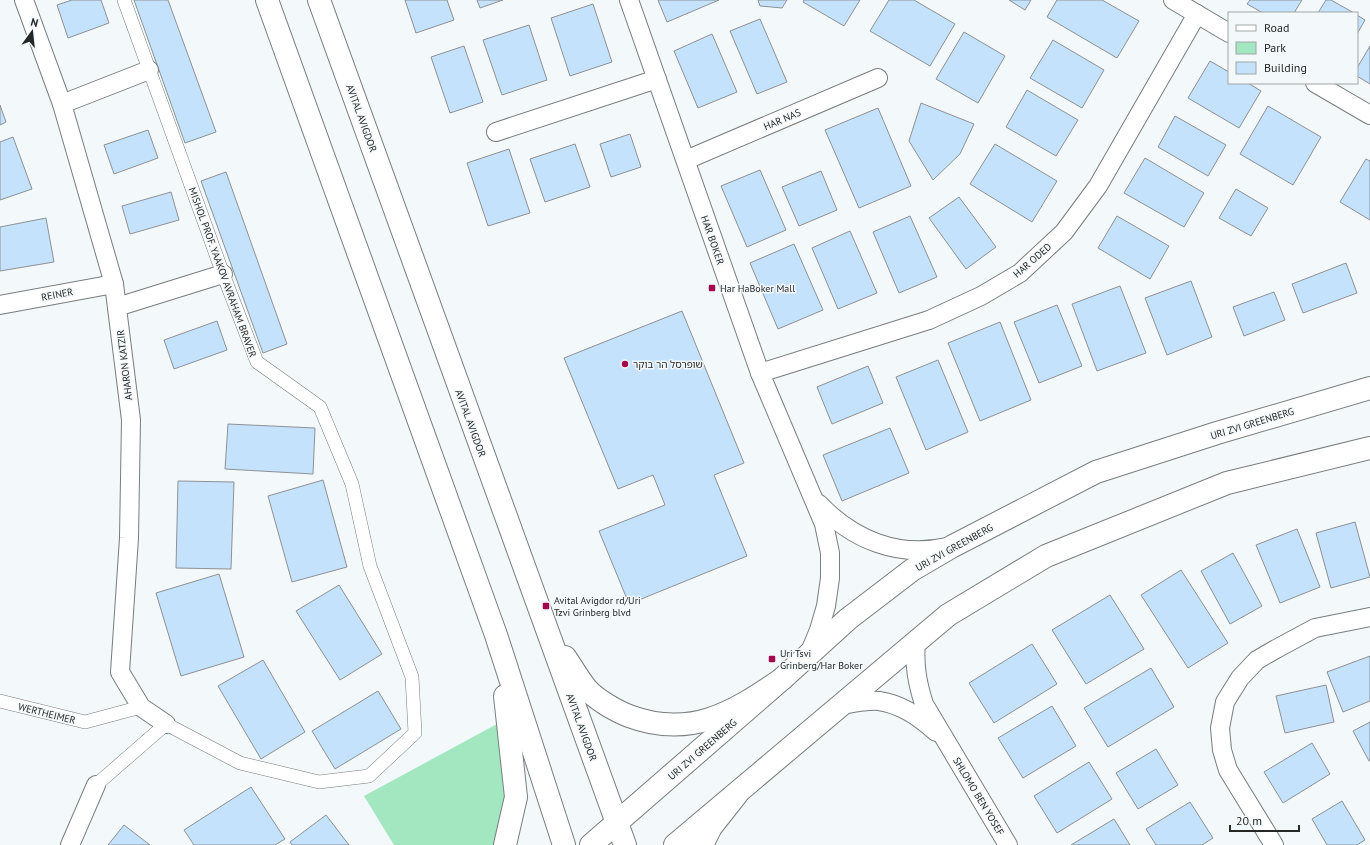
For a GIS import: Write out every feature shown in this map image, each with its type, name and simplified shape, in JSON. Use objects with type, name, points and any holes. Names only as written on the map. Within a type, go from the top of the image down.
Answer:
[{"type":"main road","points":[[267,0],[496,636],[564,845]]},
{"type":"main road","name":"AVITAL AVIGDOR","points":[[319,0],[625,845]]},
{"type":"main road","name":"URI ZVI GREENBERG","points":[[591,845],[782,679],[848,619],[912,570],[953,546],[1096,472],[1217,433],[1370,388]]},
{"type":"main road","points":[[675,845],[948,615],[1046,556],[1227,483],[1370,448]]},
{"type":"main road","points":[[546,629],[587,689],[617,711],[637,719],[665,725],[696,724],[731,712],[782,679]]},
{"type":"main road","points":[[496,636],[508,718],[516,797],[505,845]]},
{"type":"main road","points":[[702,845],[711,827],[737,794]]},
{"type":"street","name":"AHARON KATZIR","points":[[24,0],[62,104],[114,284],[131,420],[129,538],[120,672],[141,707],[166,724]]},
{"type":"street","name":"MISHOL PROF. YAAKOV AVRAHAM BRAVER","points":[[124,0],[223,274],[257,362],[320,407],[352,484],[370,566],[412,677],[415,733],[369,776],[320,782],[240,762],[166,724]]},
{"type":"street","name":"HAR BOKER","points":[[629,0],[760,373],[815,499],[824,524],[830,553],[830,578],[826,606],[819,630],[808,655]]},
{"type":"street","points":[[1173,0],[1228,32]]},
{"type":"street","name":"HAR ODED","points":[[760,373],[929,320],[981,296],[1020,273],[1064,232],[1098,186],[1198,14]]},
{"type":"street","points":[[62,104],[149,70]]},
{"type":"street","name":"HAR NAS","points":[[686,160],[878,78]]},
{"type":"street","points":[[496,132],[657,79]]},
{"type":"street","points":[[1318,84],[1370,115]]},
{"type":"street","points":[[117,308],[223,274]]},
{"type":"street","name":"REINER","points":[[0,305],[114,284]]},
{"type":"street","name":"HAR BOKER","points":[[815,499],[834,520],[855,534],[875,543],[918,551],[936,550],[953,546]]},
{"type":"street","points":[[1274,845],[1228,770],[1222,750],[1220,728],[1225,702],[1240,678],[1257,660],[1315,628],[1370,617]]},
{"type":"street","name":"SHLOMO BEN YOSEF","points":[[916,641],[914,661],[917,682],[924,704],[1008,845]]},
{"type":"street","name":"WERTHEIMER","points":[[0,701],[85,722],[141,707]]},
{"type":"street","name":"SHLOMO BEN YOSEF","points":[[841,705],[879,701],[895,705],[915,715],[935,731],[949,746]]},
{"type":"street","points":[[70,845],[96,785],[166,724]]},
{"type":"green space","points":[[508,718],[505,845],[394,845],[364,796]]},
{"type":"building","points":[[72,0],[101,0],[109,23],[68,38],[57,5]]},
{"type":"building","points":[[134,0],[168,0],[216,132],[185,143]]},
{"type":"building","points":[[405,0],[447,0],[454,20],[416,33]]},
{"type":"building","points":[[477,0],[503,0],[480,8]]},
{"type":"building","points":[[658,0],[719,0],[667,22]]},
{"type":"building","points":[[758,0],[787,0],[782,8],[760,6]]},
{"type":"building","points":[[804,0],[860,0],[844,26],[803,2]]},
{"type":"building","points":[[889,0],[914,0],[955,24],[930,66],[870,31]]},
{"type":"building","points":[[1009,0],[1031,0],[1025,10]]},
{"type":"building","points":[[1057,0],[1102,0],[1139,21],[1117,58],[1047,17]]},
{"type":"building","points":[[1250,0],[1302,0],[1295,12],[1261,12],[1247,4]]},
{"type":"building","points":[[1326,0],[1331,0],[1352,12],[1319,12]]},
{"type":"building","points":[[593,4],[612,62],[570,76],[551,18]]},
{"type":"building","points":[[1358,16],[1365,20],[1358,32]]},
{"type":"building","points":[[760,19],[787,82],[757,94],[730,31]]},
{"type":"building","points":[[529,25],[547,80],[502,95],[483,40]]},
{"type":"building","points":[[964,32],[1005,56],[978,103],[936,79]]},
{"type":"building","points":[[712,34],[737,92],[698,108],[674,51]]},
{"type":"building","points":[[1053,40],[1104,70],[1082,108],[1030,78]]},
{"type":"building","points":[[464,46],[483,102],[450,113],[431,57]]},
{"type":"building","points":[[1370,46],[1370,84],[1358,77],[1358,66]]},
{"type":"building","points":[[1210,61],[1228,71],[1228,84],[1250,84],[1261,91],[1239,128],[1188,98]]},
{"type":"building","points":[[1027,90],[1078,120],[1056,156],[1006,127]]},
{"type":"building","points":[[921,103],[974,124],[960,154],[933,180],[909,141]]},
{"type":"building","points":[[0,105],[6,122],[0,125]]},
{"type":"building","points":[[1268,106],[1321,137],[1293,185],[1240,154]]},
{"type":"building","points":[[878,108],[911,186],[859,208],[825,130]]},
{"type":"building","points":[[1175,116],[1226,145],[1208,176],[1158,147]]},
{"type":"building","points":[[148,130],[158,158],[114,174],[104,145]]},
{"type":"building","points":[[630,134],[641,167],[611,177],[600,144]]},
{"type":"building","points":[[13,137],[32,189],[0,200],[0,142]]},
{"type":"building","points":[[575,144],[590,187],[545,202],[530,159]]},
{"type":"building","points":[[995,144],[1057,181],[1032,222],[970,184]]},
{"type":"building","points":[[509,149],[530,213],[488,226],[467,163]]},
{"type":"building","points":[[1145,158],[1204,193],[1184,227],[1124,193]]},
{"type":"building","points":[[1366,159],[1370,161],[1370,220],[1340,202]]},
{"type":"building","points":[[760,170],[786,230],[747,247],[721,186]]},
{"type":"building","points":[[821,171],[837,210],[799,226],[782,187]]},
{"type":"building","points":[[226,172],[287,344],[263,353],[201,181]]},
{"type":"building","points":[[1236,189],[1268,208],[1251,236],[1219,218]]},
{"type":"building","points":[[171,192],[179,220],[130,234],[122,206]]},
{"type":"building","points":[[959,197],[996,247],[966,269],[929,218]]},
{"type":"building","points":[[910,216],[937,277],[899,293],[873,232]]},
{"type":"building","points":[[1117,216],[1169,246],[1150,279],[1098,248]]},
{"type":"building","points":[[46,218],[54,262],[0,271],[0,227]]},
{"type":"building","points":[[850,231],[877,293],[838,309],[812,248]]},
{"type":"building","points":[[794,244],[823,310],[778,329],[750,263]]},
{"type":"building","points":[[1346,263],[1357,293],[1303,313],[1292,284]]},
{"type":"building","points":[[1191,281],[1212,337],[1167,355],[1145,298]]},
{"type":"building","points":[[1120,286],[1146,353],[1097,371],[1072,304]]},
{"type":"building","points":[[1274,292],[1285,320],[1244,336],[1233,307]]},
{"type":"building","points":[[1057,305],[1082,366],[1039,383],[1014,322]]},
{"type":"building","points":[[682,311],[744,463],[714,475],[747,556],[629,604],[599,531],[665,505],[653,475],[618,489],[564,358]]},
{"type":"building","points":[[217,321],[227,350],[174,369],[164,340]]},
{"type":"building","points":[[1000,322],[1031,400],[980,421],[948,343]]},
{"type":"building","points":[[938,360],[968,432],[926,450],[896,377]]},
{"type":"building","points":[[868,366],[883,403],[832,424],[817,387]]},
{"type":"building","points":[[228,424],[315,428],[313,474],[225,469]]},
{"type":"building","points":[[890,428],[909,473],[842,501],[823,455]]},
{"type":"building","points":[[323,480],[347,567],[292,582],[268,496]]},
{"type":"building","points":[[178,481],[234,482],[231,569],[176,568]]},
{"type":"building","points":[[1355,522],[1370,577],[1331,588],[1316,533]]},
{"type":"building","points":[[1297,529],[1320,587],[1280,603],[1256,545]]},
{"type":"building","points":[[1233,553],[1262,606],[1230,624],[1201,571]]},
{"type":"building","points":[[1181,570],[1228,643],[1188,668],[1141,595]]},
{"type":"building","points":[[219,574],[244,657],[181,676],[156,593]]},
{"type":"building","points":[[339,585],[382,654],[340,680],[296,611]]},
{"type":"building","points":[[1110,595],[1144,649],[1086,684],[1052,630]]},
{"type":"building","points":[[1032,644],[1057,684],[994,723],[969,683]]},
{"type":"building","points":[[1370,656],[1370,701],[1343,712],[1327,672]]},
{"type":"building","points":[[263,660],[305,732],[261,759],[218,686]]},
{"type":"building","points":[[1151,668],[1174,707],[1108,747],[1084,708]]},
{"type":"building","points":[[1326,685],[1334,722],[1285,733],[1276,696]]},
{"type":"building","points":[[378,691],[401,729],[335,769],[312,731]]},
{"type":"building","points":[[1052,706],[1076,746],[1023,778],[998,738]]},
{"type":"building","points":[[1370,722],[1370,761],[1369,761],[1353,731]]},
{"type":"building","points":[[1312,743],[1330,774],[1283,803],[1264,772]]},
{"type":"building","points":[[1156,749],[1178,785],[1138,809],[1116,773]]},
{"type":"building","points":[[1089,762],[1112,799],[1057,833],[1034,796]]},
{"type":"building","points":[[251,787],[285,839],[275,845],[194,845],[184,830]]},
{"type":"building","points":[[1342,801],[1365,840],[1357,845],[1327,845],[1312,819]]},
{"type":"building","points":[[1190,802],[1213,838],[1202,845],[1156,845],[1146,829]]},
{"type":"building","points":[[326,815],[349,845],[292,845],[290,842]]},
{"type":"building","points":[[1114,819],[1130,845],[1071,845]]},
{"type":"building","points":[[124,825],[150,845],[108,845]]},
{"type":"place","name":"Har HaBoker Mall","points":[[712,288]]},
{"type":"place","name":"שופרסל הר בוקר","points":[[625,364]]},
{"type":"place","name":"Avital Avigdor rd/Uri Tzvi Grinberg blvd","points":[[546,606]]},
{"type":"place","name":"Uri Tsvi Grinberg/Har Boker","points":[[772,659]]}]
